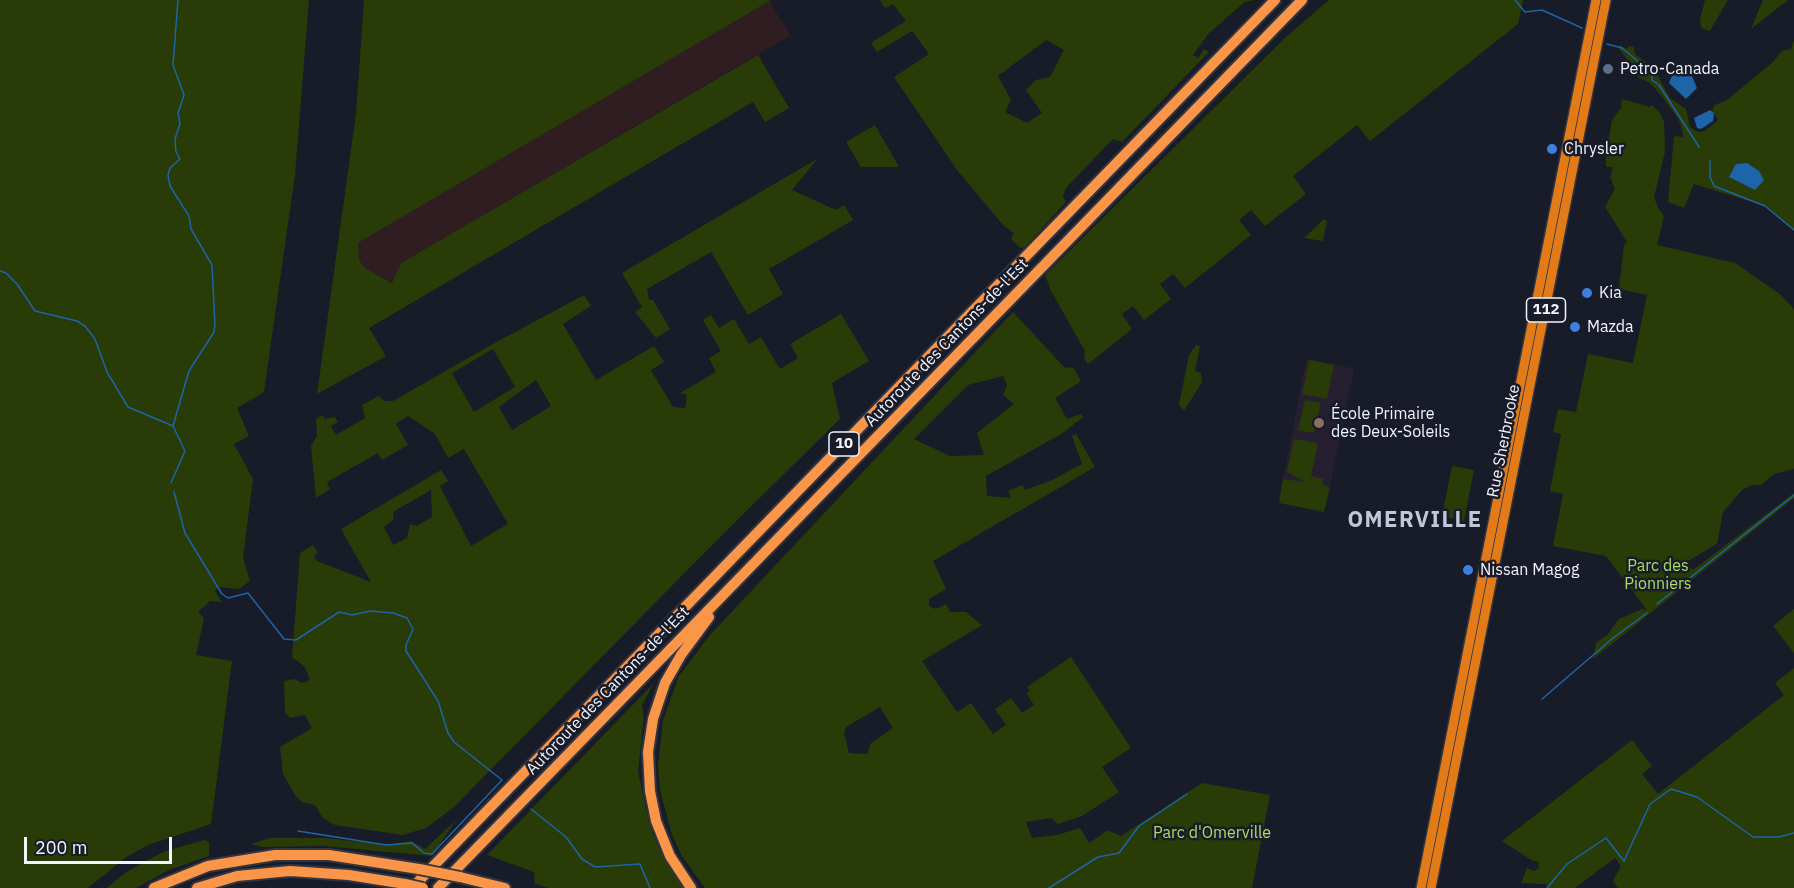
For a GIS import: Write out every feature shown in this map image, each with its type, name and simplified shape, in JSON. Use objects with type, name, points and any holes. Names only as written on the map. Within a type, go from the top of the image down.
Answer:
[{"type":"highway","name":"Autoroute des Cantons-de-l'Est","points":[[409,886],[1275,0]]},
{"type":"highway","name":"Autoroute des Cantons-de-l'Est","points":[[438,888],[1302,0]]},
{"type":"highway","points":[[691,888],[670,856],[656,821],[648,778],[649,740],[657,706],[671,671],[730,588]]},
{"type":"highway","points":[[154,888],[208,866],[275,855],[329,855],[419,869],[505,888]]},
{"type":"highway","points":[[196,888],[237,876],[290,871],[340,874],[423,888]]},
{"type":"main road","name":"Rue Sherbrooke","points":[[1421,888],[1596,0]]},
{"type":"main road","name":"Rue Sherbrooke","points":[[1431,888],[1606,0]]},
{"type":"shaded area","points":[[769,1],[791,35],[401,263],[393,283],[365,268],[359,260],[358,243]]},
{"type":"shaded area","name":"École Primaire des Deux-Soleils","points":[[1306,360],[1354,370],[1330,487],[1283,479]]},
{"type":"green space","points":[[0,0],[309,0],[295,175],[264,392],[237,408],[249,436],[234,444],[253,479],[243,558],[250,581],[239,589],[219,587],[215,591],[222,602],[210,601],[198,612],[204,618],[196,655],[232,661],[211,824],[148,845],[125,858],[88,888],[0,888]]},
{"type":"green space","points":[[364,0],[771,0],[358,243],[359,260],[365,268],[392,283],[401,263],[758,55],[789,108],[765,122],[753,102],[369,328],[386,356],[317,394],[356,114]]},
{"type":"green space","points":[[880,0],[1254,0],[1245,2],[1209,33],[1193,55],[1198,58],[1204,49],[1209,52],[1122,142],[1113,139],[1066,188],[1063,196],[1066,202],[1025,247],[1020,248],[1011,239],[1014,233],[1004,226],[957,170],[894,77],[929,54],[912,31],[877,52],[871,43],[906,21],[893,4],[885,8]],"holes":[[[1046,40],[1064,50],[1050,77],[1036,80],[1026,90],[1042,113],[1027,123],[1005,112],[1011,100],[998,76]]]},
{"type":"green space","points":[[1329,0],[1523,0],[1518,24],[1370,141],[1357,125],[1293,176],[1306,194],[1265,226],[1251,210],[1239,220],[1251,235],[1185,288],[1173,274],[1160,284],[1171,299],[1144,320],[1133,306],[1122,314],[1132,329],[1088,364],[1084,358],[1085,351],[1051,291],[1045,275],[1288,35]]},
{"type":"green space","points":[[1705,0],[1728,0],[1710,31],[1701,28],[1700,20]]},
{"type":"green space","points":[[1763,0],[1788,0],[1751,29]]},
{"type":"green space","points":[[1794,39],[1794,230],[1765,206],[1694,184],[1684,208],[1668,202],[1674,136],[1683,137],[1682,129],[1678,118],[1660,94],[1650,83],[1639,78],[1630,67],[1630,63],[1619,49],[1620,45],[1627,49],[1629,46],[1634,47],[1635,54],[1654,69],[1670,98],[1686,109],[1690,127],[1698,132],[1705,131],[1718,120],[1712,110],[1715,105],[1727,100],[1772,63],[1782,51],[1791,49]]},
{"type":"green space","name":"Parc des Pionniers","points":[[1622,99],[1650,107],[1652,105],[1660,113],[1664,122],[1665,152],[1654,197],[1664,216],[1657,245],[1735,263],[1781,295],[1794,309],[1794,469],[1774,474],[1761,485],[1752,485],[1742,490],[1723,512],[1717,544],[1686,562],[1693,570],[1794,493],[1794,498],[1593,659],[1596,643],[1608,634],[1619,619],[1642,609],[1647,610],[1606,556],[1553,546],[1563,494],[1550,491],[1561,434],[1553,432],[1558,409],[1576,412],[1588,354],[1633,363],[1647,295],[1619,289],[1624,245],[1627,242],[1605,207],[1615,189],[1610,177],[1613,167],[1606,167],[1606,154],[1612,120],[1621,108]]},
{"type":"green space","points":[[875,125],[899,167],[861,167],[846,142]]},
{"type":"green space","points":[[817,159],[792,190],[836,210],[844,205],[853,220],[769,269],[783,294],[748,315],[711,252],[647,289],[649,300],[653,300],[670,329],[656,338],[635,312],[642,307],[622,273]]},
{"type":"green space","points":[[1324,219],[1327,221],[1323,241],[1304,238]]},
{"type":"green space","points":[[584,295],[591,306],[563,324],[596,380],[654,346],[664,362],[651,370],[673,407],[685,408],[687,395],[680,393],[716,372],[709,358],[721,351],[703,320],[711,315],[719,328],[734,319],[749,344],[761,337],[780,369],[798,358],[790,344],[841,314],[869,361],[832,383],[840,419],[722,535],[453,808],[426,828],[403,835],[335,825],[323,818],[315,805],[302,802],[295,795],[283,774],[280,747],[312,728],[305,715],[290,718],[285,712],[284,681],[294,679],[302,683],[310,680],[305,667],[292,657],[300,553],[313,545],[318,553],[314,556],[317,561],[371,582],[341,529],[441,470],[448,481],[440,486],[471,546],[508,524],[464,449],[448,458],[435,434],[408,416],[396,424],[408,445],[382,460],[378,453],[327,482],[330,489],[316,498],[311,446],[317,436],[316,419],[322,415],[325,419],[335,417],[338,422],[331,426],[336,435],[365,418],[362,405],[379,396],[384,401],[393,401]],"holes":[[[493,349],[515,387],[474,412],[452,373]],[[536,380],[551,406],[512,430],[499,407]],[[431,490],[432,517],[417,526],[410,524],[407,538],[393,545],[384,527],[394,519],[393,512]]]},
{"type":"green space","name":"Parc d'Omerville","points":[[1013,312],[1065,368],[1073,367],[1081,381],[1055,398],[1067,419],[1081,414],[1083,417],[1063,433],[986,476],[987,496],[1011,498],[1008,491],[1022,485],[1025,490],[1050,481],[1082,464],[1072,436],[1076,434],[1095,467],[933,561],[946,589],[929,599],[929,606],[936,609],[946,604],[950,612],[966,612],[982,625],[922,661],[957,712],[971,703],[993,734],[1006,725],[995,709],[1011,698],[1022,713],[1034,705],[1026,693],[1030,691],[1027,687],[1071,657],[1131,748],[1102,767],[1119,792],[1082,816],[1058,824],[1051,818],[1026,822],[1032,838],[1057,835],[1080,828],[1089,843],[1108,830],[1121,836],[1202,783],[1270,795],[1252,888],[705,888],[682,856],[672,835],[660,790],[658,766],[663,720],[679,676],[710,635]],"holes":[[[1003,376],[1007,385],[1003,395],[1014,404],[977,433],[984,455],[950,456],[914,439],[968,385]],[[880,707],[893,728],[871,743],[867,754],[849,753],[844,733],[846,727]]]},
{"type":"green space","points":[[1196,345],[1200,346],[1195,371],[1201,373],[1202,382],[1184,411],[1179,405],[1189,355]]},
{"type":"green space","points":[[1309,360],[1334,365],[1327,399],[1302,394]]},
{"type":"green space","points":[[1305,400],[1321,403],[1314,433],[1298,430]]},
{"type":"green space","points":[[1294,439],[1318,443],[1311,476],[1323,479],[1322,485],[1330,487],[1324,512],[1279,503],[1283,479],[1305,482],[1287,472]]},
{"type":"green space","points":[[1452,466],[1474,470],[1464,521],[1442,516]]},
{"type":"green space","points":[[1794,609],[1794,653],[1773,626]]},
{"type":"green space","points":[[1794,668],[1794,888],[1618,888],[1613,881],[1621,866],[1615,858],[1575,888],[1547,888],[1545,884],[1521,883],[1527,868],[1534,871],[1539,868],[1538,861],[1533,861],[1502,841],[1632,740],[1652,766],[1642,774],[1658,794],[1784,695],[1775,683]]},
{"type":"green space","points":[[654,683],[642,705],[644,717],[638,771],[649,823],[659,848],[685,888],[549,888],[535,884],[534,872],[487,855]]},
{"type":"green space","points":[[456,820],[432,856],[324,846],[262,847],[251,844],[269,838],[326,838],[386,845],[411,841],[425,849]]},
{"type":"green space","points":[[204,840],[209,842],[209,856],[169,870],[136,888],[107,888],[126,872],[163,852]]},
{"type":"water","points":[[1676,65],[1689,69],[1697,88],[1686,99],[1669,83]]},
{"type":"water","points":[[1710,110],[1714,113],[1713,121],[1701,129],[1697,128],[1694,118]]},
{"type":"water","points":[[1747,163],[1759,171],[1764,180],[1755,190],[1729,177],[1736,164]]},
{"type":"waterway","points":[[171,483],[185,451],[173,426],[189,371],[214,332],[215,325],[212,265],[191,229],[189,216],[170,186],[168,175],[170,168],[180,159],[176,152],[175,139],[180,124],[178,113],[184,95],[173,65],[178,0]]},
{"type":"waterway","points":[[1515,0],[1525,12],[1542,10],[1582,28]]},
{"type":"waterway","points":[[1607,44],[1622,48],[1652,73],[1652,80],[1659,85],[1699,147]]},
{"type":"waterway","points":[[1710,161],[1710,177],[1714,186],[1765,206],[1794,230]]},
{"type":"waterway","points":[[0,271],[6,273],[17,284],[35,311],[77,321],[85,326],[95,339],[107,372],[128,407],[173,426]]},
{"type":"waterway","points":[[174,492],[185,533],[222,594],[228,598],[248,593],[284,639],[296,640],[339,612],[352,615],[370,611],[393,613],[407,618],[413,629],[406,645],[406,651],[438,701],[448,733],[454,742],[502,780],[432,854],[424,853],[412,843],[386,845],[298,831]]},
{"type":"waterway","points":[[1657,604],[1794,495]]},
{"type":"waterway","points":[[1542,699],[1613,638],[1647,613]]},
{"type":"waterway","points":[[1547,888],[1567,864],[1606,838],[1624,861],[1650,804],[1671,789],[1697,797],[1753,837],[1779,837],[1794,833]]},
{"type":"waterway","points":[[1049,888],[1098,857],[1119,853],[1139,826],[1187,794]]},
{"type":"waterway","points":[[531,809],[566,837],[582,859],[595,867],[640,864],[650,888]]},
{"type":"place","name":"Petro-Canada","points":[[1608,69]]},
{"type":"place","name":"Chrysler","points":[[1552,149]]},
{"type":"place","name":"Kia","points":[[1587,293]]},
{"type":"place","name":"Mazda","points":[[1575,327]]},
{"type":"place","name":"École Primaire des Deux-Soleils","points":[[1319,423]]},
{"type":"place","name":"Nissan Magog","points":[[1468,570]]},
{"type":"district","name":"OMERVILLE","points":[[1415,521]]}]
